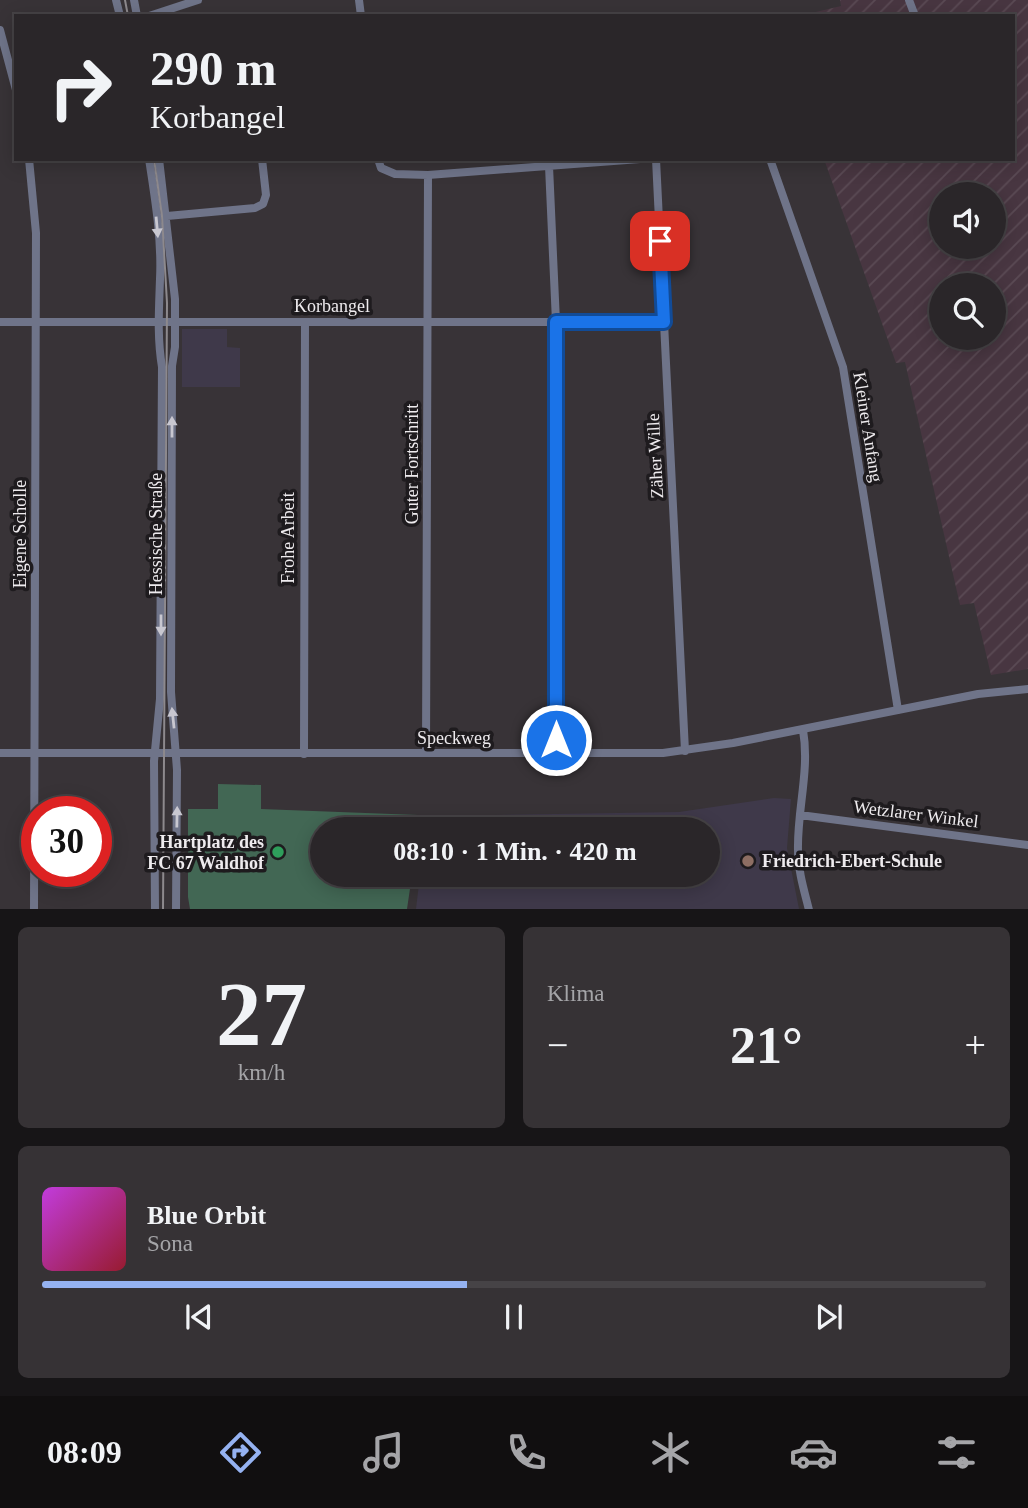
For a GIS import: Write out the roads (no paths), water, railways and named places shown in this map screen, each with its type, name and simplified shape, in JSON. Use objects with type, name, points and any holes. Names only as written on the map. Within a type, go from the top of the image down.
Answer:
[{"type":"street","points":[[155,14],[198,0]]},
{"type":"street","points":[[0,30],[12,57]]},
{"type":"street","name":"Eigene Scholle","points":[[29,161],[36,233],[34,909]]},
{"type":"street","name":"Hessische Straße","points":[[149,161],[159,243],[159,348],[162,366],[161,642],[160,699],[155,752],[155,909]]},
{"type":"street","name":"Hessische Straße","points":[[159,161],[167,216],[175,322],[172,379],[171,692],[177,752],[176,909]]},
{"type":"street","points":[[167,216],[255,208],[263,204],[266,195],[262,161]]},
{"type":"street","points":[[379,164],[395,174],[428,175],[614,161]]},
{"type":"street","name":"Zäher Wille","points":[[656,161],[685,751]]},
{"type":"street","name":"Kleiner Anfang","points":[[771,161],[843,367],[898,710]]},
{"type":"street","points":[[549,166],[556,322],[555,753]]},
{"type":"street","name":"Guter Fortschritt","points":[[426,753],[428,175]]},
{"type":"street","name":"Korbangel","points":[[0,322],[664,322]]},
{"type":"street","name":"Frohe Arbeit","points":[[304,754],[305,322]]},
{"type":"street","name":"Speckweg","points":[[0,753],[685,751],[978,694],[1028,690]]},
{"type":"street","points":[[803,730],[806,755],[800,816],[799,867],[809,909]]},
{"type":"street","name":"Wetzlarer Winkel","points":[[800,816],[1028,845]]},
{"type":"tram line","points":[[125,0],[128,14]]},
{"type":"tram line","points":[[154,161],[162,216],[167,303],[163,909]]},
{"type":"place","name":"Hartplatz des FC 67 Waldhof","points":[[278,852]]},
{"type":"place","name":"Friedrich-Ebert-Schule","points":[[748,861]]}]
